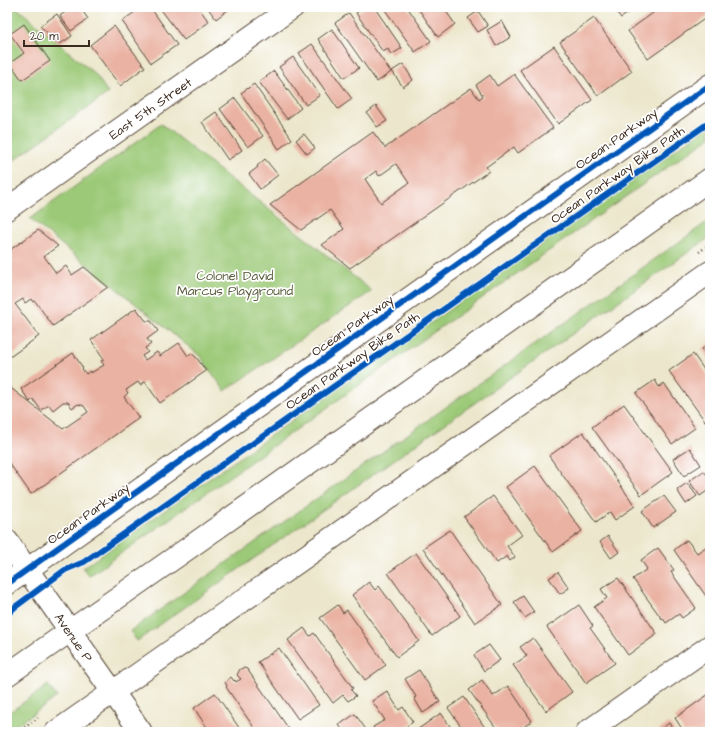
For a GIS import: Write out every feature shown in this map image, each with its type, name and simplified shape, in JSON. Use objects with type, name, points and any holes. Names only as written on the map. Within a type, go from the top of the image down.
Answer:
[{"type":"street","name":"East 5th Street","points":[[7,209],[293,7]]},
{"type":"street","name":"Ocean Parkway","points":[[7,584],[710,85]]},
{"type":"street","points":[[7,675],[710,180]]},
{"type":"street","points":[[56,732],[710,272]]},
{"type":"street","name":"Avenue P","points":[[7,541],[141,732]]},
{"type":"street","points":[[587,732],[710,646]]},
{"type":"green space","points":[[7,7],[16,7],[96,75],[108,93],[7,165]]},
{"type":"green space","name":"Colonel David Marcus Playground","points":[[161,124],[372,291],[225,391],[199,355],[30,219]]},
{"type":"green space","points":[[710,125],[710,137],[89,576],[83,568]]},
{"type":"green space","points":[[710,220],[710,237],[137,641],[130,631]]},
{"type":"green space","points":[[48,685],[57,697],[7,732],[7,714]]},
{"type":"building","points":[[72,7],[80,7],[88,19],[71,31],[60,16]]},
{"type":"building","points":[[142,7],[150,7],[177,45],[151,63],[122,21]]},
{"type":"building","points":[[159,7],[198,7],[209,22],[184,40]]},
{"type":"building","points":[[207,7],[232,7],[216,19]]},
{"type":"building","points":[[365,7],[374,7],[402,48],[391,55],[388,49],[383,52],[356,13]]},
{"type":"building","points":[[383,7],[407,7],[431,41],[415,52]]},
{"type":"building","points":[[417,7],[443,7],[455,24],[438,37]]},
{"type":"building","points":[[613,7],[637,7],[621,18]]},
{"type":"building","points":[[649,7],[710,7],[710,15],[648,59],[628,31],[653,13]]},
{"type":"building","points":[[478,11],[488,26],[478,32],[468,18]]},
{"type":"building","points":[[349,13],[391,72],[377,82],[335,23]]},
{"type":"building","points":[[57,14],[72,36],[60,44],[40,26]]},
{"type":"building","points":[[594,18],[632,71],[598,96],[560,42]]},
{"type":"building","points":[[502,21],[511,37],[496,46],[487,30]]},
{"type":"building","points":[[24,24],[50,61],[22,80],[10,63],[24,53],[10,34]]},
{"type":"building","points":[[114,26],[145,67],[120,86],[90,45]]},
{"type":"building","points":[[332,29],[359,68],[344,78],[318,39]]},
{"type":"building","points":[[312,44],[352,99],[338,109],[299,53]]},
{"type":"building","points":[[554,46],[592,100],[558,124],[520,70]]},
{"type":"building","points":[[293,57],[320,95],[306,105],[279,67]]},
{"type":"building","points":[[403,64],[413,80],[403,87],[392,71]]},
{"type":"building","points":[[274,71],[301,108],[287,119],[259,82]]},
{"type":"building","points":[[514,74],[553,128],[518,153],[514,147],[486,167],[489,171],[350,268],[322,245],[344,229],[330,210],[301,230],[270,205],[373,132],[385,148],[471,88],[479,99],[483,96],[476,85],[490,75],[497,86]],"holes":[[[396,164],[409,183],[381,203],[365,179],[376,171],[379,176]]]},
{"type":"building","points":[[254,84],[292,139],[279,149],[241,93]]},
{"type":"building","points":[[235,98],[263,136],[248,147],[220,109]]},
{"type":"building","points":[[376,106],[387,121],[377,127],[367,113]]},
{"type":"building","points":[[216,112],[242,150],[228,160],[202,122]]},
{"type":"building","points":[[304,134],[315,148],[307,154],[296,140]]},
{"type":"building","points":[[265,159],[278,175],[260,189],[249,174]]},
{"type":"building","points":[[38,230],[58,246],[44,256],[56,273],[66,266],[72,275],[84,267],[108,287],[53,326],[35,301],[33,302],[31,299],[25,303],[23,299],[15,304],[39,336],[7,359],[7,252]]},
{"type":"building","points":[[136,308],[146,321],[151,321],[158,331],[147,339],[151,344],[145,348],[148,352],[142,356],[145,360],[157,352],[160,356],[179,343],[188,356],[191,353],[196,357],[206,371],[160,403],[145,382],[140,385],[138,382],[126,390],[128,393],[124,397],[139,418],[31,494],[7,460],[7,385],[63,429],[88,412],[84,406],[78,404],[72,408],[68,402],[63,402],[53,410],[49,405],[41,410],[33,399],[30,402],[21,389],[73,353],[86,374],[90,371],[91,373],[104,365],[101,361],[104,359],[91,340]]},
{"type":"building","points":[[710,343],[710,360],[702,349]]},
{"type":"building","points":[[693,354],[710,378],[710,428],[669,371]]},
{"type":"building","points":[[655,380],[659,387],[664,383],[695,428],[672,444],[636,393]]},
{"type":"building","points":[[624,404],[673,472],[641,495],[592,427]]},
{"type":"building","points":[[583,432],[635,506],[615,520],[610,512],[596,522],[549,456]]},
{"type":"building","points":[[690,448],[701,465],[684,476],[673,459]]},
{"type":"building","points":[[535,466],[582,531],[553,552],[506,487]]},
{"type":"building","points":[[704,471],[710,479],[710,489],[700,496],[689,481]]},
{"type":"building","points":[[687,483],[697,496],[686,504],[677,490]]},
{"type":"building","points":[[493,496],[522,535],[507,546],[515,557],[510,561],[507,556],[497,563],[464,517]]},
{"type":"building","points":[[664,496],[676,512],[653,528],[642,511]]},
{"type":"building","points":[[450,530],[502,605],[475,623],[423,548]]},
{"type":"building","points":[[608,536],[619,552],[611,558],[600,542]]},
{"type":"building","points":[[687,540],[697,553],[710,544],[710,598],[708,599],[674,550]]},
{"type":"building","points":[[658,548],[674,570],[671,572],[696,608],[682,618],[679,614],[666,623],[633,579],[647,569],[641,560]]},
{"type":"building","points":[[416,553],[460,616],[432,636],[388,573]]},
{"type":"building","points":[[558,572],[569,588],[560,594],[549,578]]},
{"type":"building","points":[[618,578],[657,634],[628,655],[594,607],[607,598],[601,589]]},
{"type":"building","points":[[369,582],[375,590],[379,586],[419,641],[397,657],[352,595]]},
{"type":"building","points":[[523,596],[534,612],[525,618],[514,602]]},
{"type":"building","points":[[338,605],[343,613],[347,610],[386,665],[365,680],[320,618]]},
{"type":"building","points":[[579,605],[593,626],[590,628],[615,663],[586,683],[547,627]]},
{"type":"building","points":[[304,628],[310,636],[314,633],[353,688],[351,690],[356,696],[348,701],[343,695],[333,703],[288,640]]},
{"type":"building","points":[[533,638],[572,692],[546,711],[513,665],[527,656],[520,647]]},
{"type":"building","points":[[489,645],[500,660],[484,671],[474,655]]},
{"type":"building","points":[[279,648],[319,705],[298,719],[258,662]]},
{"type":"building","points":[[240,669],[247,669],[291,732],[257,732],[226,687],[225,682],[231,677],[236,682],[241,679],[237,675]]},
{"type":"building","points":[[419,670],[440,702],[423,713],[414,698],[416,697],[405,679]]},
{"type":"building","points":[[482,680],[493,696],[508,686],[532,721],[517,732],[499,732],[469,690]]},
{"type":"building","points":[[387,691],[399,710],[403,707],[413,722],[398,732],[376,732],[373,727],[385,720],[372,701]]},
{"type":"building","points":[[215,693],[242,732],[210,732],[194,708]]},
{"type":"building","points":[[709,694],[710,732],[684,732],[675,718]]},
{"type":"building","points":[[464,697],[488,732],[465,732],[448,708]]},
{"type":"building","points":[[441,713],[454,732],[414,732],[424,725]]},
{"type":"building","points":[[355,714],[367,731],[344,732],[339,725]]},
{"type":"building","points":[[669,723],[675,732],[657,732]]},
{"type":"cycle path","points":[[7,584],[710,85]]},
{"type":"cycle path","name":"Ocean Parkway Bike Path","points":[[7,615],[15,607],[65,570],[84,562],[710,122]]}]
